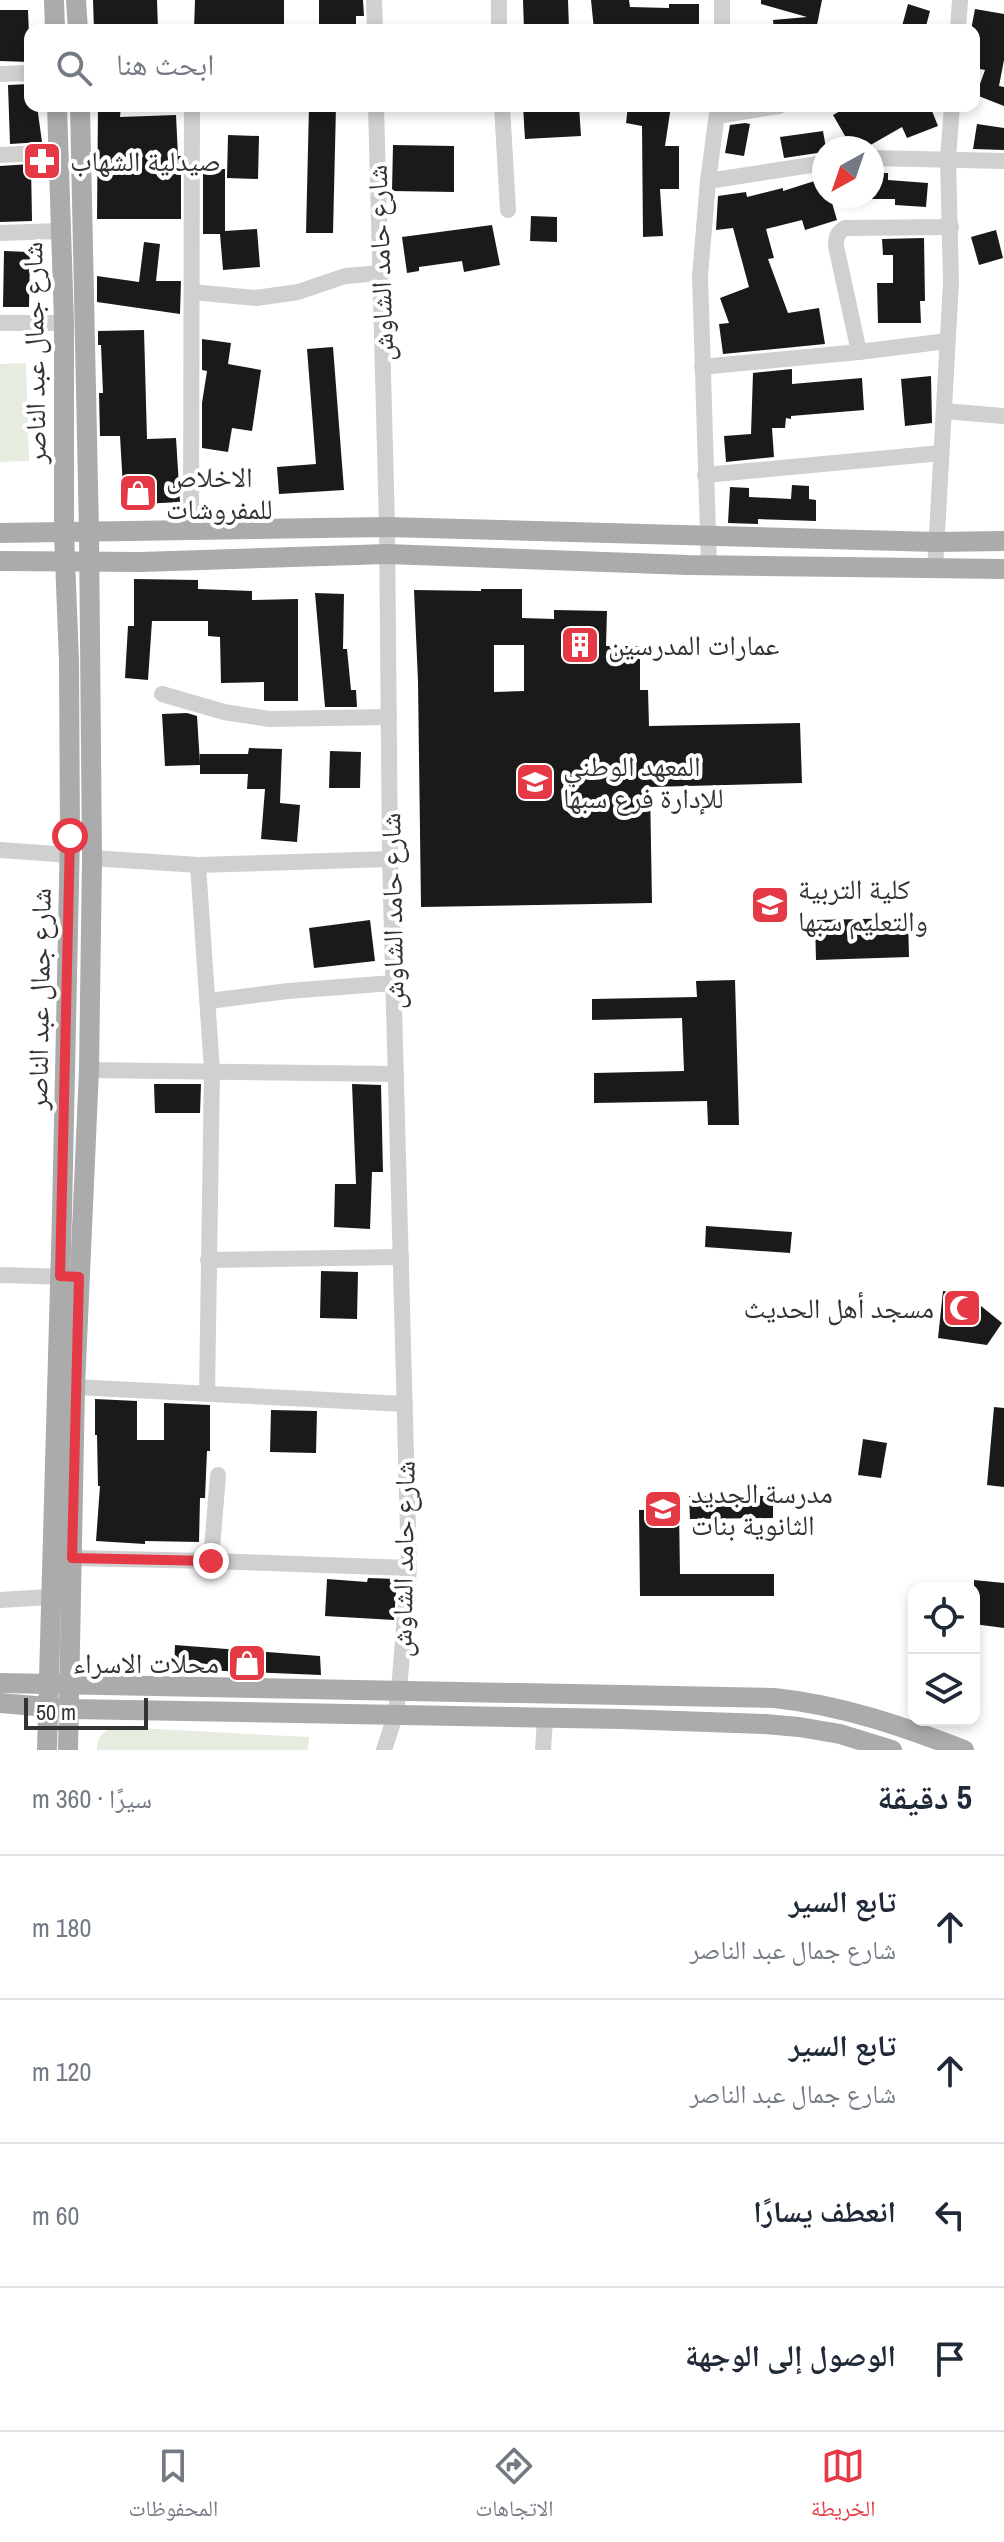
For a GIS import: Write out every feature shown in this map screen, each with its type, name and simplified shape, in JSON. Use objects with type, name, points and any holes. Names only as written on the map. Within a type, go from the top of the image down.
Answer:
[{"type":"main road","points":[[54,0],[55,24]]},
{"type":"main road","points":[[76,0],[78,24]]},
{"type":"main road","name":"شارع جمال عبد الناصر","points":[[57,112],[69,662],[69,1277],[75,1387],[68,1750]]},
{"type":"main road","name":"شارع جمال عبد الناصر","points":[[47,1750],[49,1597],[69,1277],[89,1070],[92,858],[89,532],[80,112]]},
{"type":"main road","points":[[0,533],[387,527],[708,537],[1004,541]]},
{"type":"main road","points":[[0,561],[89,562],[387,554],[709,565],[1004,569]]},
{"type":"main road","points":[[0,1683],[786,1699],[840,1708],[964,1750]]},
{"type":"main road","points":[[8,1704],[70,1709],[622,1719],[799,1727],[840,1734],[892,1750]]},
{"type":"street","points":[[374,0],[375,24]]},
{"type":"street","points":[[499,0],[499,24]]},
{"type":"street","points":[[722,0],[722,24]]},
{"type":"street","points":[[958,24],[960,0]]},
{"type":"street","points":[[0,74],[24,73]]},
{"type":"street","points":[[191,529],[192,112]]},
{"type":"street","name":"شارع حامد الشاوش","points":[[376,112],[387,527],[390,859],[409,1568],[399,1690],[395,1716],[384,1750]]},
{"type":"street","points":[[502,112],[508,210]]},
{"type":"street","points":[[709,565],[700,276],[717,112]]},
{"type":"street","points":[[935,569],[947,341],[951,227],[948,159],[952,112]]},
{"type":"street","points":[[0,155],[59,152]]},
{"type":"street","points":[[884,158],[1004,161]]},
{"type":"street","points":[[708,181],[812,165]]},
{"type":"street","points":[[859,352],[836,246],[839,232],[845,228],[951,227]]},
{"type":"street","points":[[0,233],[61,231]]},
{"type":"street","points":[[192,292],[256,298],[298,292],[345,276],[381,273]]},
{"type":"street","points":[[0,323],[64,323]]},
{"type":"street","points":[[702,367],[947,341]]},
{"type":"street","points":[[944,411],[1004,416]]},
{"type":"street","points":[[705,475],[941,453]]},
{"type":"street","points":[[162,694],[224,712],[269,719],[389,717]]},
{"type":"street","points":[[0,850],[70,855]]},
{"type":"street","points":[[92,858],[198,865],[390,859]]},
{"type":"street","points":[[198,865],[212,1070],[207,1394]]},
{"type":"street","points":[[209,1001],[393,983]]},
{"type":"street","points":[[89,1070],[396,1074]]},
{"type":"street","points":[[208,1260],[401,1257]]},
{"type":"street","points":[[0,1275],[69,1277]]},
{"type":"street","points":[[75,1387],[405,1404]]},
{"type":"street","points":[[211,1561],[218,1475]]},
{"type":"street","points":[[72,1558],[409,1568]]},
{"type":"street","points":[[0,1600],[49,1597]]},
{"type":"street","points":[[543,1750],[545,1719]]},
{"type":"shaded area","points":[[26,363],[29,461],[0,462],[0,364]]},
{"type":"shaded area","points":[[116,1727],[309,1737],[308,1750],[97,1750],[102,1735]]},
{"type":"building","points":[[93,0],[157,0],[158,24],[94,24]]},
{"type":"building","points":[[195,0],[284,0],[284,24],[194,24]]},
{"type":"building","points":[[319,0],[363,0],[364,16],[356,16],[356,24],[319,24]]},
{"type":"building","points":[[523,0],[568,0],[569,24],[524,24]]},
{"type":"building","points":[[591,0],[629,0],[630,7],[669,8],[669,4],[699,4],[699,24],[593,24]]},
{"type":"building","points":[[761,0],[822,0],[817,24],[773,24],[773,20],[807,17],[761,4]]},
{"type":"building","points":[[908,4],[930,11],[927,24],[903,24]]},
{"type":"building","points":[[975,9],[1004,14],[1004,60],[999,86],[1004,87],[1004,106],[980,97],[985,70],[980,69],[980,24],[972,24]]},
{"type":"building","points":[[0,10],[28,10],[29,24],[24,24],[24,62],[0,61]]},
{"type":"building","points":[[24,84],[24,112],[38,112],[42,142],[10,144],[8,85]]},
{"type":"building","points":[[98,112],[120,112],[120,117],[176,115],[178,156],[181,156],[181,219],[97,219]]},
{"type":"building","points":[[309,112],[336,112],[333,233],[306,233]]},
{"type":"building","points":[[523,112],[579,112],[581,136],[525,139]]},
{"type":"building","points":[[627,112],[670,112],[665,146],[679,146],[679,189],[660,189],[663,236],[643,237],[642,126],[626,123]]},
{"type":"building","points":[[838,112],[932,112],[938,126],[907,138],[902,127],[884,137],[845,136],[833,115]]},
{"type":"building","points":[[750,124],[744,156],[725,153],[730,125]]},
{"type":"building","points":[[977,124],[1004,128],[1004,150],[973,149]]},
{"type":"building","points":[[823,131],[824,136],[812,136],[812,154],[784,158],[780,137]]},
{"type":"building","points":[[228,135],[259,136],[258,179],[227,178]]},
{"type":"building","points":[[393,145],[454,146],[454,192],[392,191]]},
{"type":"building","points":[[31,164],[32,221],[0,222],[0,166]]},
{"type":"building","points":[[203,169],[225,169],[225,231],[257,229],[260,267],[223,270],[220,234],[203,234]]},
{"type":"building","points":[[884,173],[888,173],[888,180],[928,183],[926,207],[895,205],[895,199],[884,199]]},
{"type":"building","points":[[812,182],[812,208],[834,208],[837,220],[805,230],[802,220],[766,229],[774,258],[768,259],[788,313],[819,308],[825,344],[723,354],[719,324],[729,323],[720,298],[749,287],[733,228],[716,230],[718,196],[746,192],[747,197],[783,188],[783,191]]},
{"type":"building","points":[[531,216],[557,217],[557,242],[530,241]]},
{"type":"building","points":[[492,225],[500,265],[464,272],[462,261],[419,267],[419,271],[407,273],[402,237]]},
{"type":"building","points":[[996,230],[1003,258],[979,265],[971,237]]},
{"type":"building","points":[[924,238],[925,301],[920,301],[921,323],[878,323],[877,283],[893,283],[893,255],[883,255],[882,239]]},
{"type":"building","points":[[144,242],[160,244],[156,281],[181,281],[180,314],[97,302],[97,276],[139,282]]},
{"type":"building","points":[[4,251],[30,252],[29,307],[3,307]]},
{"type":"building","points":[[144,330],[147,439],[176,438],[180,502],[124,505],[120,436],[100,436],[99,393],[103,393],[98,331]]},
{"type":"building","points":[[202,339],[231,343],[228,364],[261,370],[252,431],[232,428],[228,452],[202,448],[202,403],[207,371],[202,370]]},
{"type":"building","points":[[333,347],[344,490],[279,494],[277,467],[316,464],[307,349]]},
{"type":"building","points":[[792,369],[792,384],[862,378],[864,410],[791,416],[791,419],[786,418],[785,428],[772,428],[774,457],[726,462],[724,436],[751,434],[753,373]]},
{"type":"building","points":[[931,376],[932,423],[905,426],[901,379]]},
{"type":"building","points":[[792,485],[809,486],[809,499],[816,500],[816,521],[758,519],[758,524],[728,523],[730,487],[749,488],[749,497],[791,499]]},
{"type":"building","points":[[134,579],[198,580],[198,589],[252,591],[252,600],[298,599],[298,701],[264,701],[264,682],[221,683],[220,637],[208,636],[208,621],[152,621],[148,680],[125,678],[128,626],[134,626]]},
{"type":"building","name":"المعهد الوطني للإدارة فرع سبها","points":[[522,589],[522,618],[554,619],[554,610],[607,611],[606,646],[640,646],[640,690],[648,690],[649,726],[800,723],[802,783],[650,787],[652,903],[421,907],[414,590]],"holes":[[[494,645],[524,645],[524,691],[494,692]]]},
{"type":"building","points":[[315,593],[344,594],[343,649],[347,649],[351,690],[356,690],[357,707],[325,707]]},
{"type":"building","points":[[187,713],[197,716],[199,754],[248,754],[249,748],[282,749],[280,803],[300,805],[297,842],[261,839],[265,789],[247,789],[248,774],[200,774],[200,765],[165,766],[162,714]]},
{"type":"building","points":[[330,751],[361,752],[360,788],[329,788]]},
{"type":"building","points":[[908,918],[909,957],[816,960],[815,920]]},
{"type":"building","points":[[370,920],[375,961],[314,968],[309,928]]},
{"type":"building","points":[[735,980],[739,1125],[708,1125],[707,1101],[594,1103],[594,1073],[684,1071],[682,1018],[592,1020],[592,999],[697,997],[696,981]]},
{"type":"building","points":[[154,1084],[201,1084],[200,1113],[155,1113]]},
{"type":"building","points":[[352,1084],[381,1085],[383,1172],[372,1172],[370,1229],[334,1227],[335,1184],[356,1184]]},
{"type":"building","points":[[706,1226],[792,1232],[790,1253],[705,1247]]},
{"type":"building","points":[[321,1271],[358,1272],[357,1319],[320,1318]]},
{"type":"building","name":"مسجد أهل الحديث","points":[[943,1291],[965,1293],[1002,1323],[987,1345],[938,1338]]},
{"type":"building","points":[[95,1399],[137,1401],[137,1440],[164,1440],[164,1403],[210,1405],[210,1451],[207,1451],[205,1498],[200,1498],[199,1542],[145,1541],[145,1544],[96,1541],[100,1486]]},
{"type":"building","points":[[994,1407],[1004,1408],[1004,1487],[987,1485]]},
{"type":"building","points":[[271,1410],[317,1411],[316,1453],[270,1452]]},
{"type":"building","points":[[863,1439],[887,1443],[881,1478],[858,1475]]},
{"type":"building","points":[[689,1496],[773,1496],[773,1518],[690,1519]]},
{"type":"building","points":[[679,1509],[680,1574],[774,1574],[774,1596],[640,1596],[639,1510]]},
{"type":"building","points":[[368,1578],[397,1579],[394,1620],[325,1616],[327,1579],[367,1582]]},
{"type":"building","points":[[974,1580],[1004,1583],[1004,1628],[980,1625],[980,1582]]},
{"type":"building","name":"محلات الاسراء","points":[[175,1645],[320,1656],[321,1675],[174,1669]]},
{"type":"place","name":"صيدلية الشهاب","points":[[42,161]]},
{"type":"place","name":"الاخلاص للمفروشات","points":[[138,493]]},
{"type":"place","name":"عمارات المدرسين","points":[[580,645]]},
{"type":"place","name":"المعهد الوطني للإدارة فرع سبها","points":[[535,782]]},
{"type":"place","name":"كلية التربية والتعليم سبها","points":[[770,905]]},
{"type":"place","name":"مسجد أهل الحديث","points":[[962,1308]]},
{"type":"place","name":"مدرسة الجديد الثانوية بنات","points":[[663,1509]]},
{"type":"place","name":"محلات الاسراء","points":[[247,1663]]},
{"type":"route","points":[[70,836],[60,1276],[79,1277],[72,1558],[211,1561]]}]
